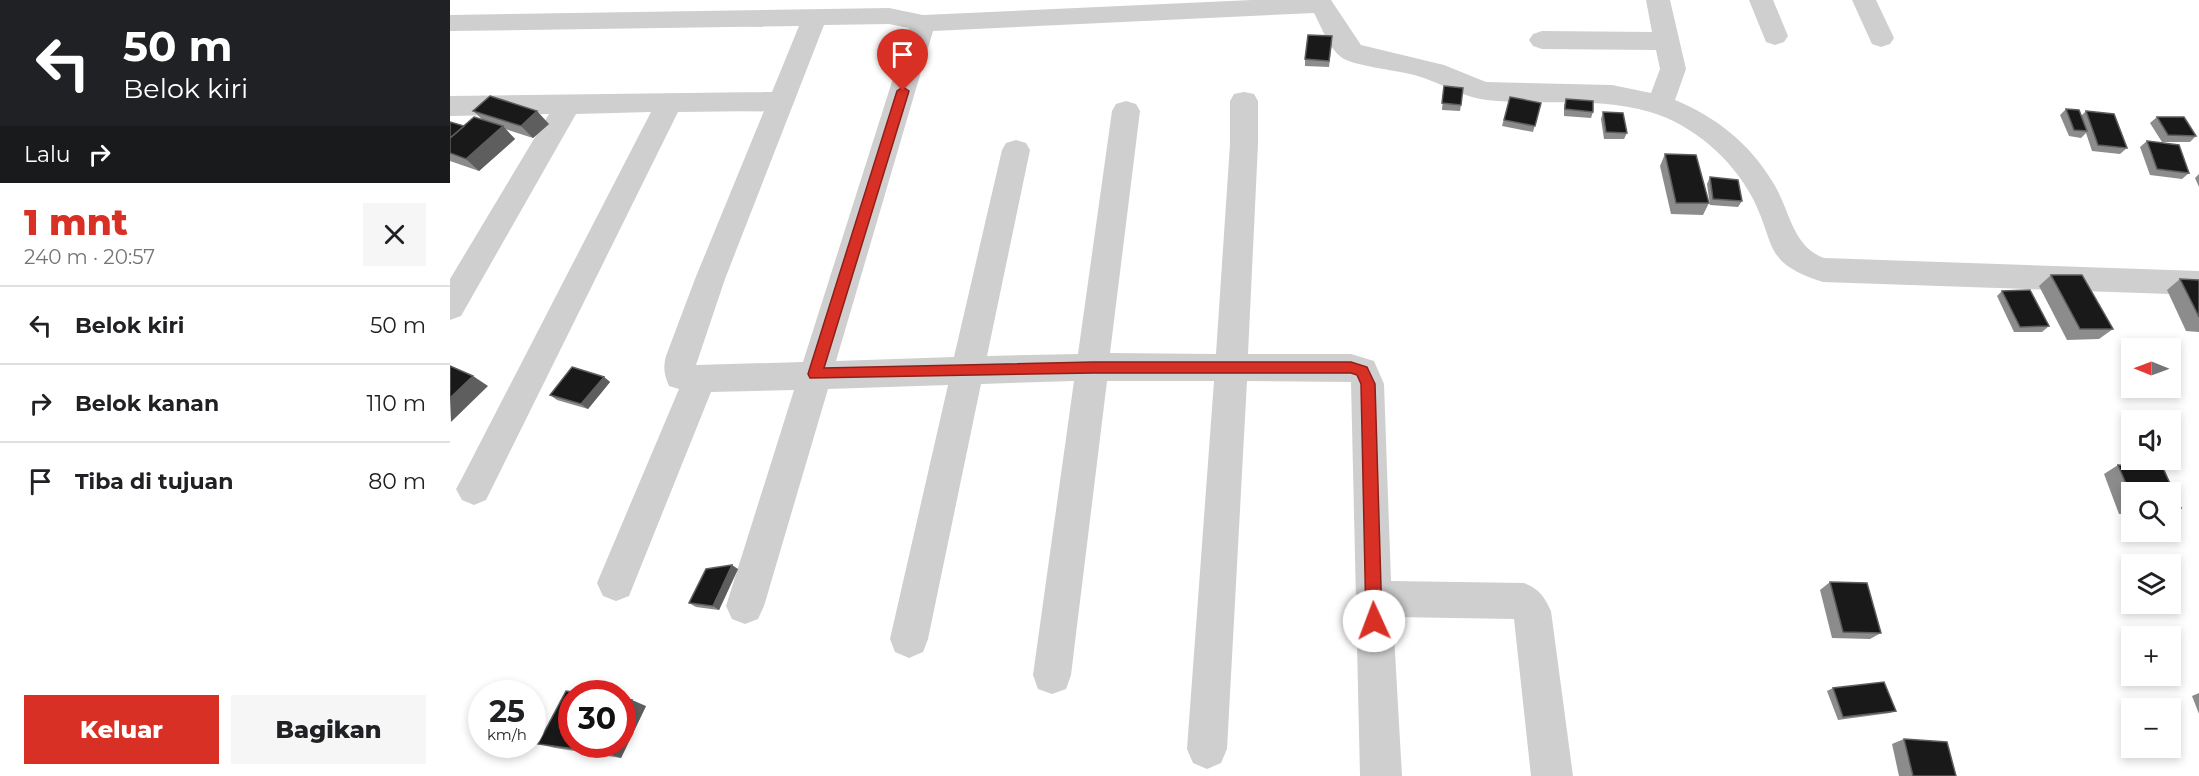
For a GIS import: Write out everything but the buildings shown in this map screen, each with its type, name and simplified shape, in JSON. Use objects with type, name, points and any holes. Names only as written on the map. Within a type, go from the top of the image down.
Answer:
[{"type":"street","points":[[1658,0],[1673,69],[1660,104]]},
{"type":"street","points":[[1761,0],[1775,36]]},
{"type":"street","points":[[1864,0],[1881,38]]},
{"type":"street","points":[[450,23],[889,16],[923,23],[1321,3],[1342,40],[1352,52],[1435,71],[1467,86],[1508,93],[1612,94],[1623,99],[1660,104],[1716,134],[1738,157],[1763,190],[1792,255],[1805,265],[1823,270],[2199,283]]},
{"type":"street","points":[[815,17],[682,356],[679,368],[681,376],[700,378],[1093,368],[1351,368],[1362,371],[1368,384],[1373,599],[1381,776]]},
{"type":"street","points":[[745,606],[923,23]]},
{"type":"street","points":[[1542,40],[1668,41]]},
{"type":"street","points":[[1207,749],[1244,144],[1244,100]]},
{"type":"street","points":[[450,106],[781,101]]},
{"type":"street","points":[[474,489],[669,103]]},
{"type":"street","points":[[450,307],[567,106]]},
{"type":"street","points":[[1052,675],[1126,111]]},
{"type":"street","points":[[909,639],[1016,150]]},
{"type":"street","points":[[616,584],[700,378]]},
{"type":"street","points":[[1373,599],[1524,601],[1532,611],[1552,776]]},
{"type":"route","points":[[903,91],[815,374],[1093,368],[1351,368],[1362,371],[1368,384],[1374,621]]}]
